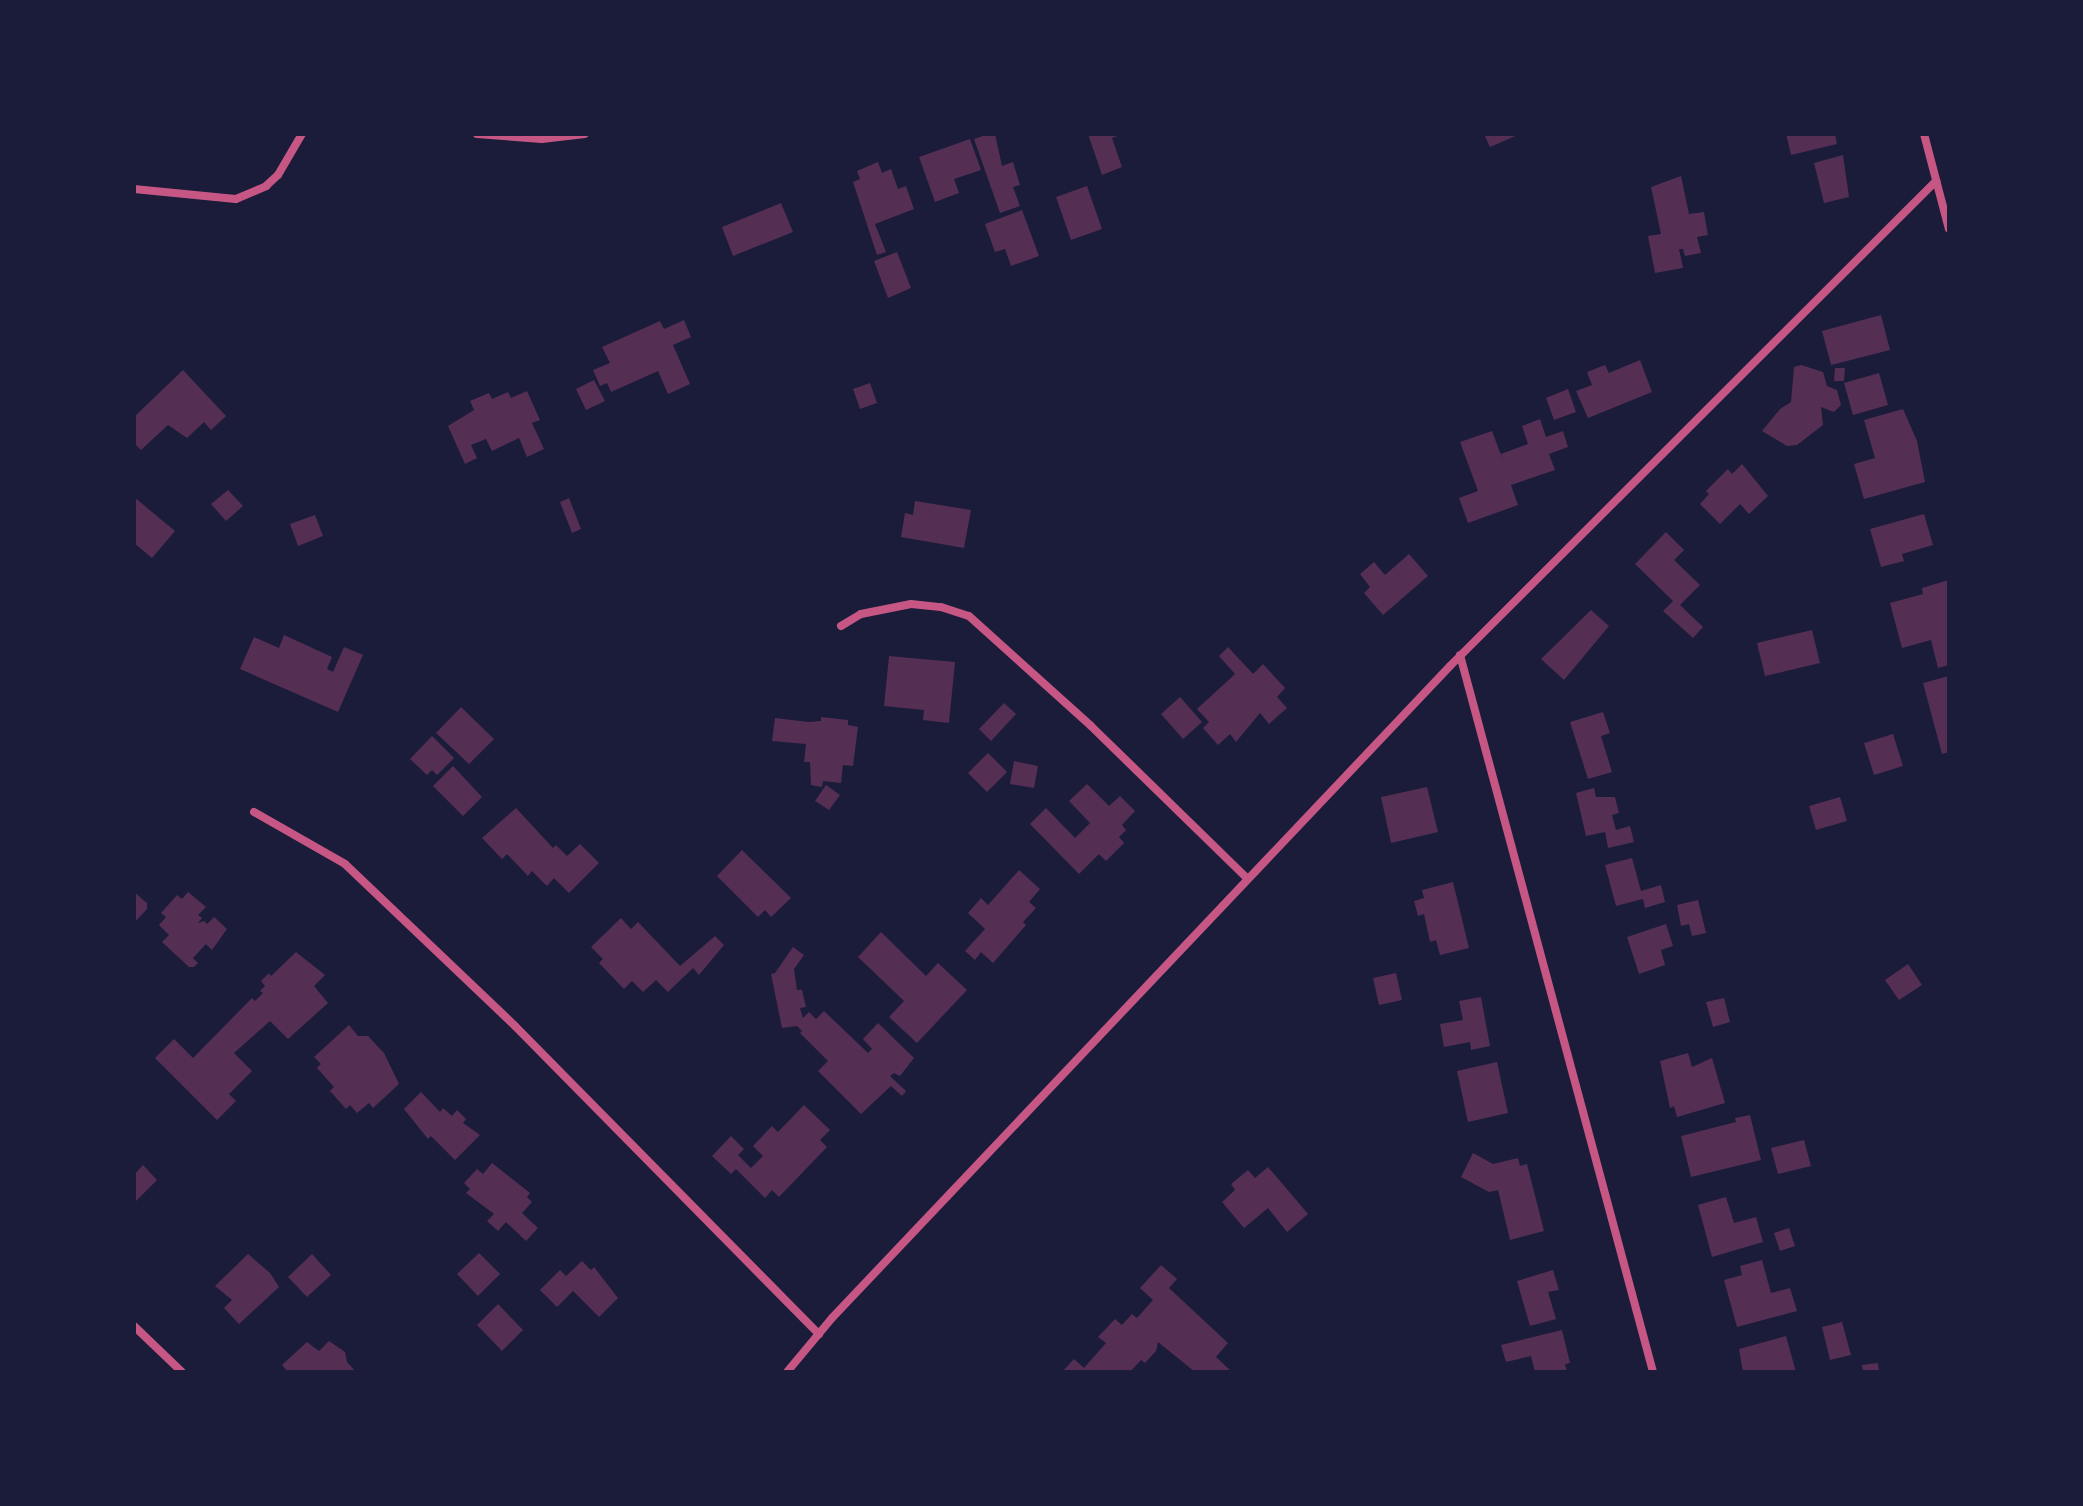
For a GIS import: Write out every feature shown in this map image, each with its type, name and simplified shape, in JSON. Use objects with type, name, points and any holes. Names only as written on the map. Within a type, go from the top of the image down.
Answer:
[{"type":"street","points":[[134,189],[236,199],[266,186],[278,175],[302,134]]},
{"type":"street","points":[[477,134],[556,138],[585,134]]},
{"type":"street","points":[[1924,134],[1949,229]]},
{"type":"street","points":[[787,1372],[819,1334],[1247,878],[1460,655],[1936,181]]},
{"type":"street","points":[[841,626],[861,614],[911,604],[941,607],[969,616],[1091,726],[1247,878]]},
{"type":"street","points":[[1460,655],[1653,1372]]},
{"type":"street","points":[[254,812],[345,864],[526,1037],[819,1334]]},
{"type":"street","points":[[134,1326],[182,1372]]},
{"type":"building","points":[[995,134],[1002,166],[1013,162],[1020,185],[1013,187],[1020,206],[1000,213],[974,139]]},
{"type":"building","points":[[1088,134],[1123,134],[1112,138],[1122,167],[1102,175]]},
{"type":"building","points":[[1484,134],[1520,134],[1490,147]]},
{"type":"building","points":[[1786,134],[1835,134],[1837,144],[1791,155]]},
{"type":"building","points":[[970,139],[981,170],[954,179],[959,193],[935,202],[919,157]]},
{"type":"building","points":[[1843,155],[1849,197],[1824,203],[1814,163]]},
{"type":"building","points":[[878,162],[882,173],[891,169],[898,189],[906,186],[914,209],[875,224],[886,252],[877,255],[853,182],[860,179],[857,171]]},
{"type":"building","points":[[1681,176],[1689,214],[1704,212],[1708,235],[1697,237],[1701,253],[1685,256],[1683,249],[1679,249],[1683,268],[1655,273],[1648,236],[1661,234],[1651,187]]},
{"type":"building","points":[[1087,186],[1102,229],[1071,240],[1056,197]]},
{"type":"building","points":[[781,203],[793,232],[733,256],[722,227]]},
{"type":"building","points":[[1022,210],[1039,256],[1011,266],[1005,249],[995,252],[985,224]]},
{"type":"building","points":[[897,252],[911,288],[888,298],[874,261]]},
{"type":"building","points":[[1881,315],[1890,350],[1831,365],[1822,331]]},
{"type":"building","points":[[684,320],[691,337],[673,345],[690,384],[668,394],[658,371],[611,392],[607,383],[600,386],[593,370],[610,363],[602,347],[660,321],[664,329]]},
{"type":"building","points":[[1640,360],[1652,392],[1588,418],[1576,391],[1592,385],[1587,372],[1605,365],[1609,373]]},
{"type":"building","points":[[1801,365],[1823,372],[1827,386],[1837,390],[1841,405],[1834,412],[1821,407],[1823,425],[1797,445],[1787,446],[1762,431],[1780,409],[1791,402],[1794,367]]},
{"type":"building","points":[[1835,368],[1845,368],[1844,381],[1834,381]]},
{"type":"building","points":[[183,370],[226,416],[211,430],[204,422],[187,438],[168,425],[141,450],[134,443],[134,417]]},
{"type":"building","points":[[1879,373],[1888,405],[1853,415],[1844,383]]},
{"type":"building","points":[[594,380],[605,401],[586,410],[576,389]]},
{"type":"building","points":[[870,383],[877,403],[860,409],[853,389]]},
{"type":"building","points":[[1568,389],[1576,412],[1554,420],[1546,398]]},
{"type":"building","points":[[527,391],[540,420],[532,423],[544,449],[527,457],[519,438],[492,451],[486,439],[471,445],[477,458],[465,464],[448,426],[474,410],[470,401],[489,393],[492,399],[508,392],[511,398]]},
{"type":"building","points":[[1903,409],[1917,441],[1925,482],[1864,499],[1854,464],[1875,458],[1864,420]]},
{"type":"building","points":[[1540,419],[1546,437],[1563,431],[1568,447],[1549,454],[1555,470],[1511,485],[1518,505],[1468,523],[1459,498],[1478,491],[1460,442],[1492,431],[1504,463],[1501,454],[1528,444],[1522,426]]},
{"type":"building","points":[[1742,464],[1768,496],[1749,514],[1740,504],[1720,524],[1700,504],[1709,494],[1706,491],[1728,469],[1732,474]]},
{"type":"building","points":[[228,490],[243,506],[226,521],[211,504]]},
{"type":"building","points":[[134,497],[175,531],[152,558],[134,543]]},
{"type":"building","points":[[569,498],[581,529],[572,533],[560,502]]},
{"type":"building","points":[[915,501],[971,510],[964,548],[901,537],[905,513],[913,515]]},
{"type":"building","points":[[1924,514],[1933,545],[1902,554],[1904,561],[1881,567],[1870,529]]},
{"type":"building","points":[[315,515],[323,536],[298,546],[290,524]]},
{"type":"building","points":[[1666,532],[1684,550],[1674,560],[1700,585],[1680,605],[1703,627],[1693,638],[1663,611],[1673,601],[1635,564]]},
{"type":"building","points":[[1409,554],[1428,576],[1383,615],[1364,593],[1370,587],[1360,574],[1374,562],[1385,575]]},
{"type":"building","points":[[1949,580],[1949,665],[1938,668],[1931,640],[1902,648],[1890,603],[1923,594],[1922,588]]},
{"type":"building","points":[[1591,610],[1609,626],[1564,680],[1541,659]]},
{"type":"building","points":[[1812,630],[1820,663],[1765,676],[1757,643]]},
{"type":"building","points":[[284,635],[332,657],[327,669],[333,672],[344,647],[363,655],[338,712],[240,669],[254,637],[279,648]]},
{"type":"building","points":[[1228,647],[1253,674],[1263,664],[1285,688],[1277,697],[1287,708],[1269,724],[1260,713],[1236,742],[1230,734],[1218,745],[1203,728],[1209,722],[1197,709],[1235,674],[1219,656]]},
{"type":"building","points":[[889,656],[955,662],[949,723],[923,720],[924,710],[884,706]]},
{"type":"building","points":[[1949,676],[1949,752],[1942,754],[1923,683]]},
{"type":"building","points":[[1180,697],[1202,722],[1183,739],[1161,714]]},
{"type":"building","points":[[1004,703],[1016,714],[991,741],[979,729]]},
{"type":"building","points":[[461,707],[494,739],[469,764],[436,733]]},
{"type":"building","points":[[1603,712],[1610,733],[1601,736],[1612,772],[1588,779],[1570,722]]},
{"type":"building","points":[[821,717],[848,720],[848,725],[858,727],[853,766],[843,765],[841,783],[823,781],[822,787],[811,785],[810,762],[804,762],[806,744],[772,741],[775,718],[809,722],[821,721]]},
{"type":"building","points":[[1893,734],[1903,766],[1874,775],[1864,743]]},
{"type":"building","points":[[432,736],[454,758],[437,775],[432,770],[427,775],[410,759]]},
{"type":"building","points":[[988,753],[1007,772],[987,792],[968,773]]},
{"type":"building","points":[[1014,761],[1038,766],[1034,788],[1010,784]]},
{"type":"building","points":[[453,766],[482,797],[463,816],[433,786]]},
{"type":"building","points":[[1087,784],[1109,806],[1120,796],[1135,811],[1122,825],[1126,830],[1119,837],[1124,843],[1106,861],[1099,854],[1079,874],[1030,824],[1046,808],[1075,838],[1090,823],[1069,801]]},
{"type":"building","points":[[826,785],[840,795],[829,810],[815,801]]},
{"type":"building","points":[[1427,787],[1438,832],[1391,843],[1381,797]]},
{"type":"building","points":[[1594,788],[1596,797],[1615,797],[1619,813],[1612,815],[1616,830],[1630,826],[1634,842],[1608,848],[1605,832],[1586,836],[1576,793]]},
{"type":"building","points":[[1840,797],[1847,821],[1816,830],[1809,806]]},
{"type":"building","points":[[516,808],[553,848],[556,845],[567,856],[580,844],[599,863],[569,893],[554,878],[547,886],[532,871],[528,876],[507,854],[502,859],[482,838]]},
{"type":"building","points":[[742,850],[791,898],[771,917],[765,910],[758,917],[717,876]]},
{"type":"building","points":[[1632,858],[1641,891],[1661,885],[1665,902],[1645,908],[1643,899],[1616,906],[1605,865]]},
{"type":"building","points":[[1019,870],[1040,889],[1029,902],[1036,908],[1023,922],[1026,925],[993,963],[981,952],[975,960],[965,951],[985,929],[968,913],[981,898],[988,905]]},
{"type":"building","points":[[1453,882],[1469,948],[1440,955],[1436,940],[1430,942],[1424,914],[1418,916],[1414,901],[1424,898],[1422,890]]},
{"type":"building","points":[[134,892],[147,903],[147,909],[134,923]]},
{"type":"building","points":[[188,892],[206,907],[198,915],[202,918],[198,923],[204,921],[207,924],[214,917],[227,929],[212,950],[206,944],[193,958],[198,963],[194,967],[189,967],[162,942],[169,935],[159,925],[166,917],[161,913],[177,895],[182,899]]},
{"type":"building","points":[[1698,900],[1706,933],[1692,936],[1689,924],[1681,926],[1677,905]]},
{"type":"building","points":[[621,918],[631,929],[638,922],[680,966],[715,936],[724,945],[699,975],[693,968],[668,992],[656,980],[643,992],[632,981],[624,989],[599,963],[603,959],[591,947]]},
{"type":"building","points":[[1666,924],[1673,946],[1661,950],[1665,965],[1639,974],[1627,937]]},
{"type":"building","points":[[881,932],[926,976],[938,963],[967,990],[917,1043],[889,1017],[904,1001],[858,957]]},
{"type":"building","points":[[793,947],[804,955],[794,969],[797,990],[802,990],[806,1007],[800,1008],[803,1018],[809,1012],[816,1019],[824,1011],[868,1053],[872,1049],[863,1039],[878,1023],[914,1058],[900,1076],[894,1073],[890,1076],[906,1091],[902,1096],[891,1086],[861,1114],[818,1071],[828,1061],[800,1033],[802,1031],[797,1026],[782,1028],[771,974],[775,973]]},
{"type":"building","points":[[296,952],[325,975],[314,986],[328,1003],[288,1039],[270,1021],[234,1053],[252,1071],[229,1094],[236,1101],[217,1120],[155,1058],[174,1039],[193,1058],[252,998],[255,1001],[263,993],[260,991],[265,986],[261,981],[269,973],[271,976]]},
{"type":"building","points":[[1908,964],[1922,985],[1899,1000],[1885,980]]},
{"type":"building","points":[[1396,973],[1402,1000],[1379,1005],[1373,978]]},
{"type":"building","points":[[1481,997],[1490,1046],[1471,1050],[1470,1042],[1444,1047],[1440,1024],[1463,1020],[1459,1001]]},
{"type":"building","points":[[1724,998],[1730,1022],[1713,1027],[1706,1002]]},
{"type":"building","points":[[349,1025],[358,1036],[368,1036],[384,1053],[399,1084],[373,1108],[369,1103],[357,1113],[350,1105],[346,1109],[330,1091],[334,1087],[317,1068],[321,1064],[314,1057]]},
{"type":"building","points":[[1688,1053],[1692,1067],[1712,1058],[1725,1103],[1677,1117],[1674,1106],[1670,1108],[1660,1061]]},
{"type":"building","points":[[1497,1062],[1508,1113],[1468,1122],[1457,1071]]},
{"type":"building","points":[[421,1092],[440,1112],[443,1108],[452,1116],[457,1110],[466,1119],[463,1123],[480,1135],[455,1160],[431,1136],[428,1139],[404,1109]]},
{"type":"building","points":[[804,1105],[830,1130],[820,1140],[827,1147],[779,1197],[772,1190],[765,1198],[736,1169],[731,1174],[712,1156],[731,1136],[744,1149],[738,1155],[751,1168],[763,1156],[753,1146],[772,1126],[778,1132]]},
{"type":"building","points":[[1750,1115],[1761,1160],[1691,1177],[1681,1136],[1736,1122],[1735,1118]]},
{"type":"building","points":[[1804,1140],[1811,1166],[1778,1174],[1771,1148]]},
{"type":"building","points":[[1473,1153],[1493,1164],[1518,1158],[1520,1166],[1527,1164],[1544,1231],[1510,1240],[1498,1190],[1489,1192],[1461,1177]]},
{"type":"building","points":[[492,1163],[530,1193],[527,1197],[532,1202],[522,1213],[538,1228],[526,1241],[506,1222],[498,1231],[487,1221],[494,1214],[466,1193],[470,1189],[464,1183],[477,1169],[483,1174]]},
{"type":"building","points":[[143,1165],[157,1180],[134,1203],[134,1175]]},
{"type":"building","points":[[1268,1167],[1308,1214],[1287,1232],[1268,1208],[1244,1228],[1222,1202],[1235,1190],[1231,1184],[1248,1170],[1255,1178]]},
{"type":"building","points":[[1726,1197],[1734,1223],[1756,1217],[1763,1242],[1712,1257],[1698,1205]]},
{"type":"building","points":[[1789,1228],[1795,1246],[1780,1251],[1774,1233]]},
{"type":"building","points":[[479,1253],[500,1274],[478,1296],[457,1274]]},
{"type":"building","points":[[248,1254],[270,1273],[279,1287],[239,1324],[224,1308],[232,1300],[215,1286]]},
{"type":"building","points":[[312,1254],[331,1275],[307,1297],[288,1277]]},
{"type":"building","points":[[1762,1260],[1771,1293],[1790,1288],[1797,1311],[1737,1327],[1724,1280],[1742,1275],[1740,1266]]},
{"type":"building","points":[[582,1261],[591,1270],[594,1267],[618,1298],[599,1317],[573,1291],[557,1307],[540,1290],[560,1270],[566,1276]]},
{"type":"building","points":[[1161,1265],[1177,1279],[1169,1288],[1228,1343],[1216,1357],[1232,1372],[1195,1372],[1158,1342],[1156,1351],[1145,1363],[1141,1360],[1130,1372],[1062,1372],[1074,1359],[1084,1368],[1106,1343],[1098,1337],[1115,1319],[1122,1325],[1132,1314],[1137,1318],[1153,1300],[1140,1288]]},
{"type":"building","points":[[1553,1270],[1559,1290],[1548,1292],[1556,1319],[1530,1326],[1517,1281]]},
{"type":"building","points":[[498,1304],[523,1330],[502,1351],[477,1325]]},
{"type":"building","points":[[1842,1322],[1851,1355],[1830,1360],[1822,1327]]},
{"type":"building","points":[[1562,1330],[1570,1363],[1565,1364],[1567,1372],[1535,1372],[1531,1356],[1506,1362],[1501,1345]]},
{"type":"building","points":[[1786,1336],[1796,1372],[1743,1372],[1739,1349]]},
{"type":"building","points":[[329,1341],[345,1352],[347,1362],[356,1372],[288,1372],[282,1365],[307,1342],[319,1351]]},
{"type":"building","points":[[1878,1363],[1879,1372],[1863,1372],[1862,1365]]}]
